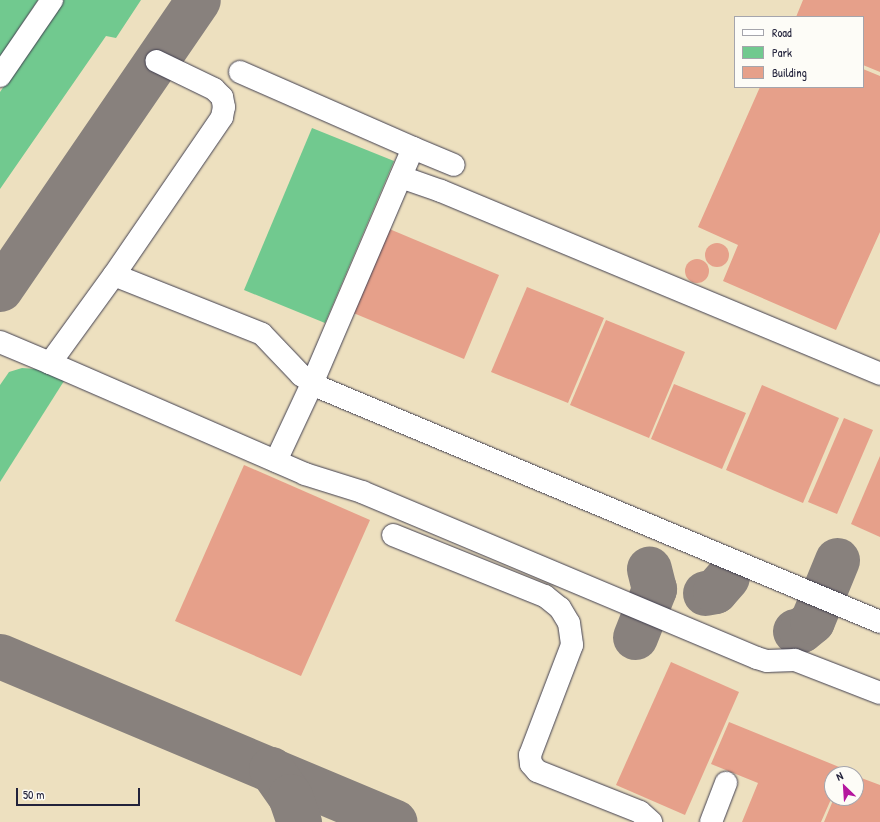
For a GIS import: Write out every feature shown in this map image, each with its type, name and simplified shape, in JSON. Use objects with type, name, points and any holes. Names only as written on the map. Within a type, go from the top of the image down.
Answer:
[{"type":"lane","points":[[0,76],[52,0]]},
{"type":"lane","points":[[50,363],[206,144],[222,117],[224,107],[222,97],[214,89],[156,61]]},
{"type":"lane","points":[[240,72],[454,165]]},
{"type":"lane","points":[[276,461],[312,384],[413,148]]},
{"type":"lane","points":[[401,177],[441,191],[880,374]]},
{"type":"lane","points":[[114,275],[262,334],[301,376],[312,384],[880,622]]},
{"type":"lane","points":[[0,342],[305,474],[362,492],[757,658],[767,661],[795,660],[880,693]]},
{"type":"lane","points":[[393,535],[545,596],[560,608],[569,623],[572,645],[530,755],[531,764],[538,771],[640,812],[651,822]]},
{"type":"lane","points":[[711,822],[726,783]]},
{"type":"green space","points":[[0,0],[38,0],[0,57]]},
{"type":"green space","points":[[62,0],[141,0],[116,38],[106,36],[0,189],[0,92]]},
{"type":"green space","points":[[312,128],[394,161],[325,323],[244,290]]},
{"type":"green space","points":[[22,368],[37,369],[64,381],[0,482],[0,385],[9,372]]},
{"type":"building","points":[[803,0],[880,0],[880,72],[864,65],[864,16],[796,16]]},
{"type":"building","points":[[864,69],[880,76],[880,232],[836,330],[723,281],[738,245],[698,227],[760,88],[864,88]]},
{"type":"building","points":[[387,228],[499,275],[464,359],[351,312]]},
{"type":"building","points":[[717,243],[726,246],[729,255],[726,264],[717,267],[708,264],[705,255],[708,246]]},
{"type":"building","points":[[697,259],[706,262],[709,271],[706,280],[697,283],[688,280],[685,271],[688,262]]},
{"type":"building","points":[[527,287],[604,318],[568,403],[491,372]]},
{"type":"building","points":[[606,320],[685,352],[649,438],[570,405]]},
{"type":"building","points":[[674,384],[746,413],[722,469],[651,439]]},
{"type":"building","points":[[762,385],[839,418],[803,503],[726,470]]},
{"type":"building","points":[[844,418],[873,430],[837,514],[808,502]]},
{"type":"building","points":[[880,456],[880,537],[851,524]]},
{"type":"building","points":[[244,465],[370,520],[301,676],[175,621]]},
{"type":"building","points":[[671,662],[739,692],[685,815],[616,785]]},
{"type":"building","points":[[729,722],[837,766],[824,766],[824,806],[828,806],[821,822],[742,822],[758,783],[711,764]]},
{"type":"building","points":[[864,779],[880,785],[880,822],[824,822],[831,806],[864,806]]},
{"type":"taxiway","points":[[0,289],[198,0]]},
{"type":"taxiway","points":[[795,631],[801,630],[812,621],[837,560]]},
{"type":"taxiway","points":[[635,637],[654,589],[649,569]]},
{"type":"taxiway","points":[[705,593],[715,591],[727,577]]},
{"type":"taxiway","points":[[0,656],[394,822]]},
{"type":"taxiway","points":[[271,769],[290,796],[299,822]]}]
